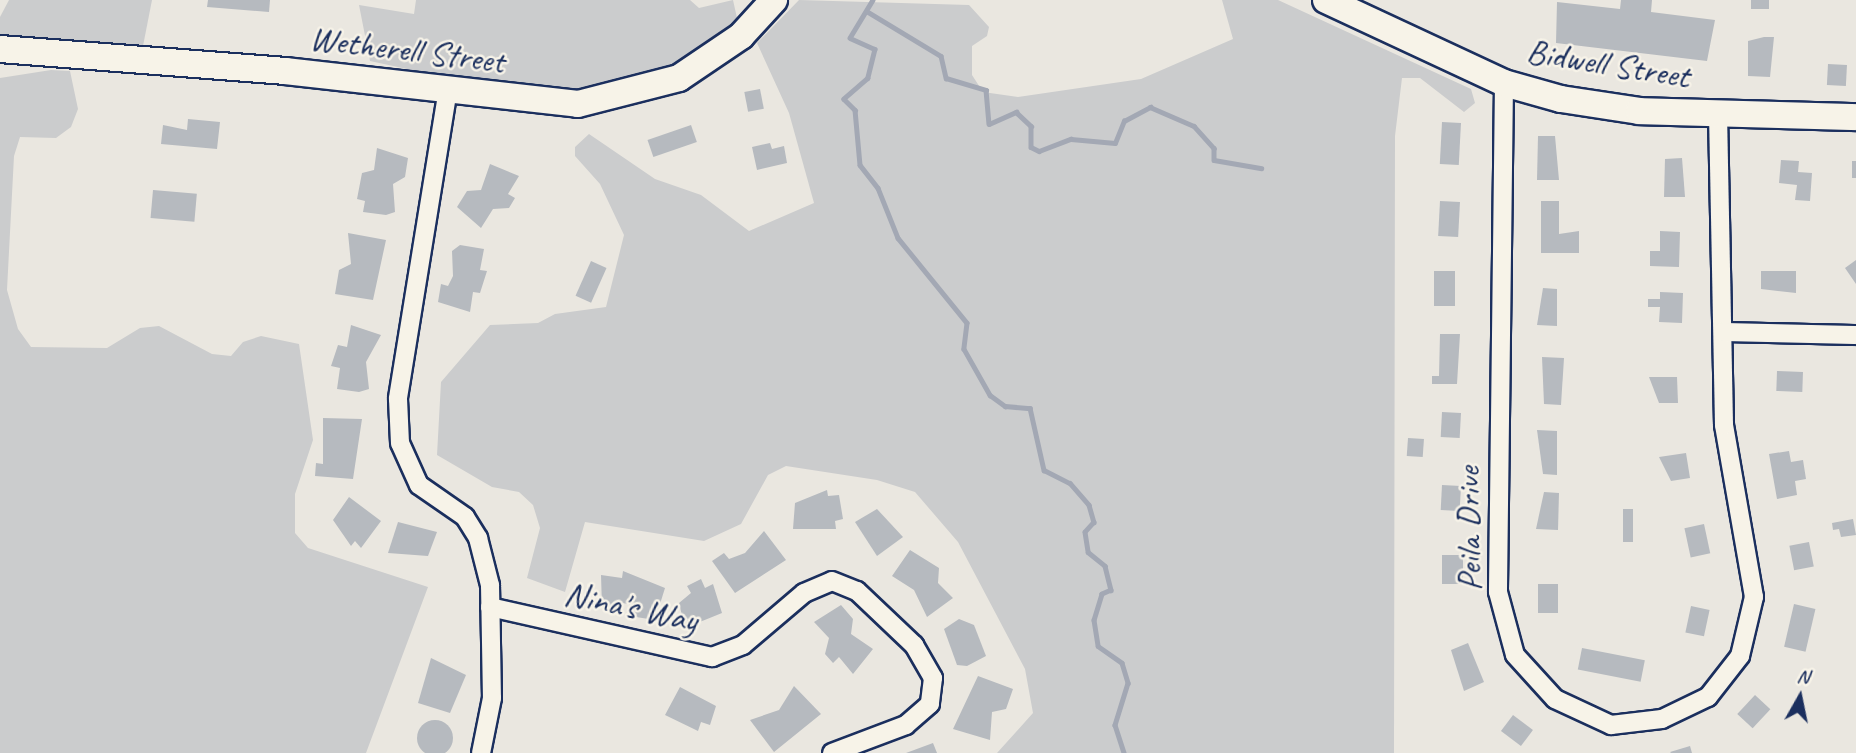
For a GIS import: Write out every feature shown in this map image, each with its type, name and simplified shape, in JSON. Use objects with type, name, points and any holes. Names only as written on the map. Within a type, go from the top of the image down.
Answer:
[{"type":"street","name":"Wetherell Street","points":[[0,49],[448,89],[556,103],[614,100],[680,78],[714,57],[774,0]]},
{"type":"street","name":"Bidwell Street","points":[[1326,0],[1504,83],[1639,111],[1856,117]]},
{"type":"street","name":"Peila Drive","points":[[1504,83],[1498,592],[1515,655],[1555,699],[1611,725],[1662,719],[1708,697],[1740,656],[1754,597],[1724,425],[1718,115]]},
{"type":"street","points":[[448,89],[398,399],[400,443],[419,485],[465,517],[478,538],[490,607],[492,698],[481,753]]},
{"type":"street","points":[[1723,332],[1856,335]]},
{"type":"street","name":"Nina's Way","points":[[490,607],[712,657],[743,646],[804,593],[832,581],[858,591],[914,645],[933,678],[930,704],[906,725],[832,753]]},
{"type":"shaded area","points":[[9,0],[152,0],[143,46],[0,48],[0,17]]},
{"type":"shaded area","points":[[416,0],[690,0],[699,8],[733,0],[741,36],[651,89],[564,103],[370,61],[359,5],[414,14]]},
{"type":"shaded area","points":[[799,0],[969,5],[989,27],[987,36],[972,46],[972,75],[983,92],[1018,97],[1141,79],[1233,39],[1222,0],[1278,0],[1471,89],[1475,103],[1464,112],[1420,78],[1402,78],[1395,136],[1394,753],[997,753],[1033,713],[1025,669],[958,542],[915,492],[877,480],[786,466],[768,475],[741,524],[704,541],[585,522],[565,592],[527,578],[540,528],[533,505],[519,492],[492,487],[437,455],[441,382],[490,325],[538,323],[555,314],[606,307],[624,235],[600,184],[575,156],[575,147],[589,134],[655,179],[701,195],[749,231],[814,203],[789,113],[757,43]]},
{"type":"shaded area","points":[[51,70],[70,71],[78,109],[71,127],[56,138],[20,137],[14,156],[7,290],[18,329],[31,347],[107,348],[140,328],[159,326],[212,354],[231,356],[243,342],[261,336],[299,344],[313,440],[295,494],[295,533],[308,548],[428,587],[366,753],[0,753],[0,78]]},
{"type":"building","points":[[208,0],[270,0],[269,12],[207,7]]},
{"type":"building","points":[[1621,0],[1652,0],[1651,12],[1715,20],[1707,61],[1556,43],[1557,2],[1620,9]]},
{"type":"building","points":[[1751,0],[1769,0],[1769,9],[1751,9]]},
{"type":"building","points":[[1774,37],[1770,77],[1748,76],[1748,41]]},
{"type":"building","points":[[1828,64],[1847,65],[1846,86],[1827,85]]},
{"type":"building","points":[[760,89],[764,109],[748,112],[744,92]]},
{"type":"building","points":[[188,119],[220,122],[217,149],[161,144],[163,125],[187,130]]},
{"type":"building","points":[[1442,122],[1461,123],[1459,165],[1440,164]]},
{"type":"building","points":[[691,125],[697,142],[653,157],[648,140]]},
{"type":"building","points":[[1538,136],[1555,136],[1559,180],[1537,180]]},
{"type":"building","points":[[770,143],[772,149],[784,146],[787,163],[757,170],[752,147]]},
{"type":"building","points":[[377,148],[408,158],[405,177],[393,184],[395,212],[386,215],[363,212],[365,201],[357,199],[362,173],[374,170]]},
{"type":"building","points":[[1682,158],[1685,197],[1664,197],[1665,159]]},
{"type":"building","points":[[1781,160],[1799,161],[1798,172],[1812,173],[1810,201],[1795,200],[1797,185],[1779,183]]},
{"type":"building","points":[[1852,161],[1856,161],[1856,178],[1852,178]]},
{"type":"building","points":[[490,164],[519,176],[508,194],[515,198],[509,208],[493,209],[481,228],[457,207],[467,191],[481,190]]},
{"type":"building","points":[[153,190],[197,194],[194,222],[151,218]]},
{"type":"building","points":[[1440,201],[1460,202],[1458,237],[1438,236]]},
{"type":"building","points":[[1541,201],[1559,201],[1559,234],[1579,231],[1579,253],[1541,253]]},
{"type":"building","points":[[1660,231],[1680,232],[1679,267],[1650,266],[1650,251],[1660,251]]},
{"type":"building","points":[[348,233],[386,240],[373,300],[335,294],[339,270],[351,264]]},
{"type":"building","points":[[460,245],[484,249],[480,270],[487,271],[480,293],[473,292],[470,312],[438,302],[441,284],[448,286],[453,276],[452,251]]},
{"type":"building","points":[[1856,260],[1856,284],[1845,268]]},
{"type":"building","points":[[591,261],[607,268],[591,303],[576,296]]},
{"type":"building","points":[[1434,271],[1455,271],[1455,306],[1434,306]]},
{"type":"building","points":[[1761,271],[1796,271],[1796,293],[1761,289]]},
{"type":"building","points":[[1543,288],[1557,289],[1557,326],[1537,325]]},
{"type":"building","points":[[1660,292],[1683,293],[1682,323],[1659,322],[1660,307],[1648,307],[1648,299],[1660,299]]},
{"type":"building","points":[[351,325],[381,335],[366,362],[369,389],[359,392],[337,389],[340,368],[331,366],[338,345],[347,347]]},
{"type":"building","points":[[1440,334],[1460,334],[1457,384],[1432,384],[1432,376],[1439,376]]},
{"type":"building","points":[[1542,357],[1564,358],[1561,405],[1544,404]]},
{"type":"building","points":[[1777,371],[1803,372],[1802,392],[1776,391]]},
{"type":"building","points":[[1649,377],[1677,377],[1678,403],[1659,403]]},
{"type":"building","points":[[1442,412],[1461,413],[1460,438],[1441,437]]},
{"type":"building","points":[[323,418],[362,419],[353,479],[315,476],[316,463],[323,464]]},
{"type":"building","points":[[1537,430],[1557,431],[1557,475],[1543,474]]},
{"type":"building","points":[[1408,438],[1424,439],[1423,457],[1407,456]]},
{"type":"building","points":[[1789,451],[1791,462],[1803,460],[1806,479],[1795,481],[1797,495],[1777,499],[1769,454]]},
{"type":"building","points":[[1686,453],[1690,478],[1671,481],[1659,457]]},
{"type":"building","points":[[1442,485],[1461,486],[1460,511],[1441,510]]},
{"type":"building","points":[[827,490],[828,496],[839,495],[843,519],[835,521],[836,529],[793,529],[795,503]]},
{"type":"building","points":[[1544,492],[1559,493],[1558,530],[1536,529]]},
{"type":"building","points":[[349,497],[381,521],[361,548],[355,541],[351,546],[333,520]]},
{"type":"building","points":[[877,509],[903,537],[877,556],[855,522]]},
{"type":"building","points":[[1623,509],[1633,509],[1633,542],[1623,542]]},
{"type":"building","points":[[1853,519],[1856,535],[1841,537],[1839,529],[1833,530],[1832,523]]},
{"type":"building","points":[[398,522],[437,532],[428,556],[388,553]]},
{"type":"building","points":[[1704,524],[1710,553],[1691,558],[1684,528]]},
{"type":"building","points":[[764,531],[786,560],[735,593],[712,561],[724,553],[729,559],[745,553]]},
{"type":"building","points":[[1809,542],[1814,567],[1794,570],[1789,546]]},
{"type":"building","points":[[910,550],[939,568],[938,583],[953,598],[927,617],[914,590],[892,576]]},
{"type":"building","points":[[1442,555],[1463,555],[1463,584],[1442,584]]},
{"type":"building","points":[[623,571],[665,588],[655,620],[636,617],[629,604],[622,603],[621,610],[602,607],[601,575],[622,578]]},
{"type":"building","points":[[701,579],[705,588],[713,584],[722,613],[685,628],[679,603],[691,593],[687,586]]},
{"type":"building","points":[[1538,584],[1558,584],[1558,613],[1538,613]]},
{"type":"building","points":[[1794,604],[1815,609],[1806,652],[1784,647]]},
{"type":"building","points":[[841,605],[853,619],[851,634],[873,649],[853,674],[839,657],[833,663],[825,654],[829,638],[814,622]]},
{"type":"building","points":[[1691,606],[1710,610],[1704,636],[1685,632]]},
{"type":"building","points":[[959,619],[974,625],[986,656],[967,666],[957,665],[944,629]]},
{"type":"building","points":[[1468,643],[1484,682],[1464,691],[1451,650]]},
{"type":"building","points":[[1582,648],[1645,660],[1641,682],[1578,670]]},
{"type":"building","points":[[431,658],[466,675],[450,713],[418,703]]},
{"type":"building","points":[[978,676],[1013,689],[1006,709],[992,712],[990,740],[953,729]]},
{"type":"building","points":[[794,686],[821,714],[774,752],[750,720],[779,710]]},
{"type":"building","points":[[680,687],[716,706],[710,725],[701,722],[698,731],[665,715]]},
{"type":"building","points":[[1755,695],[1770,709],[1753,728],[1737,714]]},
{"type":"building","points":[[1513,715],[1533,730],[1521,746],[1501,731]]},
{"type":"building","points":[[435,720],[448,725],[453,738],[448,751],[435,756],[422,751],[417,738],[422,725]]},
{"type":"building","points":[[933,743],[937,753],[906,753]]},
{"type":"building","points":[[1690,746],[1692,753],[1670,752]]},
{"type":"waterway","points":[[873,0],[850,38],[875,49],[868,78],[844,99],[855,110],[860,165],[878,188],[898,238],[967,323],[964,349],[990,395],[1005,406],[1030,408],[1044,470],[1070,483],[1089,505],[1094,522],[1085,532],[1088,552],[1105,566],[1111,590],[1102,594],[1094,620],[1098,646],[1122,663],[1128,683],[1115,725],[1124,753]]},
{"type":"waterway","points":[[868,12],[941,56],[946,78],[986,90],[989,124],[1016,112],[1031,126],[1031,147],[1039,151],[1071,139],[1115,143],[1124,121],[1150,107],[1194,126],[1214,148],[1214,160],[1261,168]]}]
